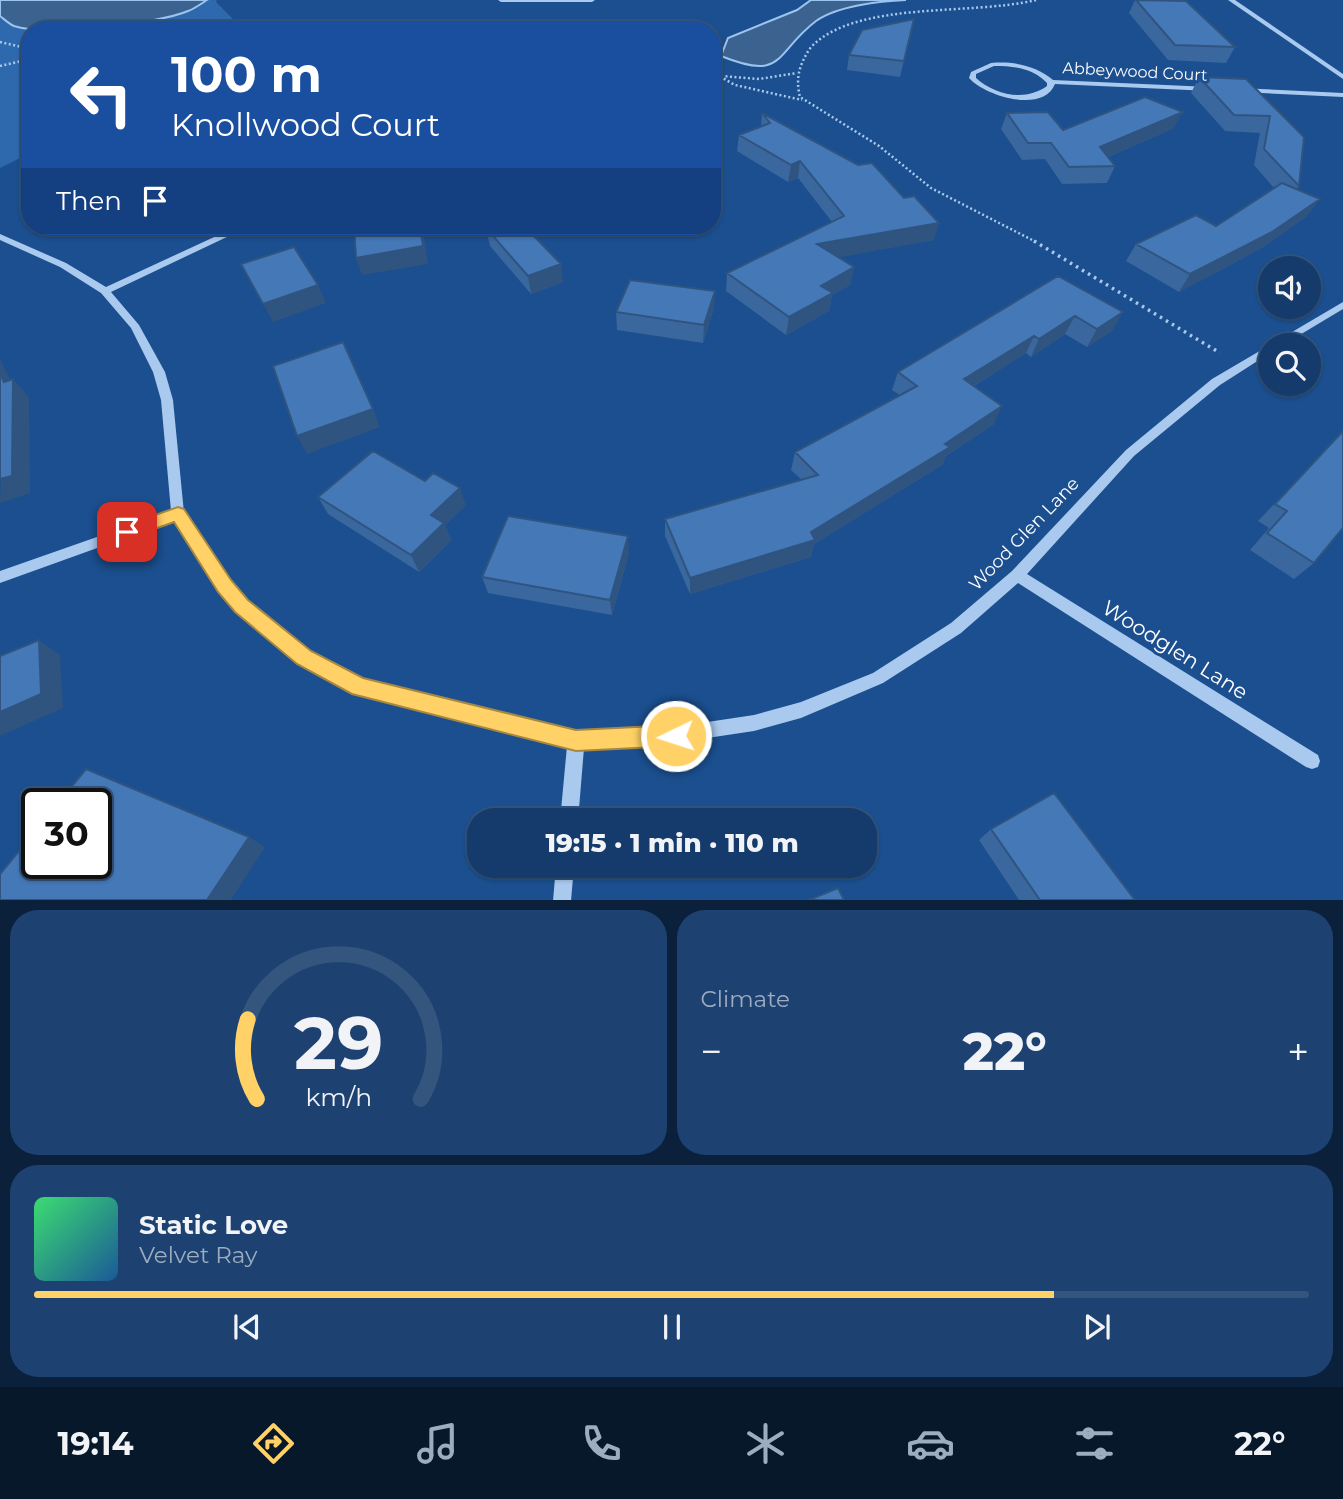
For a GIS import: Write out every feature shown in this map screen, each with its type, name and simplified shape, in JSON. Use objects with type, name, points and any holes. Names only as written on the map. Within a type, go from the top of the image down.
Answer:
[{"type":"street","points":[[500,0],[592,0]]},
{"type":"street","points":[[1231,0],[1343,77]]},
{"type":"street","name":"Abbeywood Court","points":[[1051,82],[1051,87],[1038,95],[1012,96],[986,89],[972,78],[972,73],[984,66],[1017,65],[1039,72],[1051,82],[1218,89]]},
{"type":"street","name":"Abbeywood Court","points":[[1232,90],[1343,95]]},
{"type":"street","points":[[105,291],[226,235]]},
{"type":"street","name":"Wood Glen Lane","points":[[0,237],[63,265],[105,291],[135,327],[159,372],[173,430],[178,514],[224,586],[241,606],[304,657],[360,687],[576,740],[697,734],[801,710],[878,678],[929,648],[1017,575],[1130,453],[1241,365],[1258,355]]},
{"type":"street","points":[[1295,333],[1343,305]]},
{"type":"street","points":[[0,577],[178,514]]},
{"type":"street","name":"Woodglen Lane","points":[[1017,575],[1312,761]]},
{"type":"street","points":[[570,808],[576,740]]},
{"type":"street","points":[[562,900],[564,878]]},
{"type":"path","points":[[944,3],[1014,4],[1036,0]]},
{"type":"path","points":[[803,100],[797,87],[797,73],[818,34],[852,17],[895,8]]},
{"type":"path","points":[[0,42],[21,47]]},
{"type":"path","points":[[0,66],[21,61]]},
{"type":"path","points":[[721,76],[759,79],[797,73]]},
{"type":"path","points":[[721,78],[736,85],[803,100],[878,146],[931,188],[1049,249],[1241,365]]},
{"type":"shaded area","points":[[0,0],[217,0],[235,21],[21,21],[21,158],[0,168]]},
{"type":"shaded area","points":[[0,0],[207,0],[188,11],[146,21],[21,21],[21,27],[10,24],[0,16]]},
{"type":"shaded area","points":[[811,0],[906,0],[859,5],[825,16],[802,33],[777,60],[768,65],[757,66],[721,56],[728,38],[797,10]]},
{"type":"building","points":[[1136,0],[1186,1],[1235,47],[1175,45]]},
{"type":"building","points":[[914,19],[904,61],[849,55],[862,30]]},
{"type":"building","points":[[1199,77],[1246,79],[1304,137],[1299,186],[1264,149],[1270,116],[1234,115]]},
{"type":"building","points":[[1145,97],[1183,112],[1100,147],[1115,166],[1069,167],[1051,143],[1028,143],[1007,113],[1048,112],[1063,130]]},
{"type":"building","points":[[762,113],[858,165],[872,163],[904,198],[914,196],[939,223],[817,244],[854,267],[821,286],[833,293],[789,317],[727,273],[844,216],[800,161],[791,165],[739,135],[770,123]]},
{"type":"building","points":[[1282,183],[1320,199],[1272,232],[1190,274],[1136,244],[1196,215],[1216,226]]},
{"type":"building","points":[[355,235],[421,235],[423,246],[356,258]]},
{"type":"building","points":[[492,235],[533,235],[561,264],[528,276]]},
{"type":"building","points":[[294,247],[318,285],[263,304],[241,264]]},
{"type":"building","points":[[1058,276],[1123,312],[1097,329],[1075,316],[1039,339],[1034,336],[964,379],[1002,406],[945,444],[950,447],[811,532],[815,540],[690,578],[665,519],[818,475],[795,452],[917,386],[898,372]]},
{"type":"building","points":[[630,280],[715,291],[704,325],[616,312]]},
{"type":"building","points":[[343,342],[373,409],[297,436],[273,366]]},
{"type":"building","points":[[0,373],[4,382],[13,379],[12,476],[0,479]]},
{"type":"building","points":[[1343,431],[1343,528],[1314,563],[1267,533],[1287,511],[1275,504]]},
{"type":"building","points":[[373,451],[425,481],[433,473],[460,488],[431,515],[444,523],[411,555],[318,497]]},
{"type":"building","points":[[508,516],[628,536],[610,600],[482,577]]},
{"type":"building","points":[[39,640],[41,694],[0,712],[0,656]]},
{"type":"building","points":[[86,769],[249,837],[207,900],[0,900],[0,874],[21,848],[21,879],[112,879],[112,788],[70,788]]},
{"type":"building","points":[[1054,793],[1135,900],[1040,900],[991,829]]},
{"type":"building","points":[[838,888],[844,900],[809,900]]},
{"type":"route","points":[[127,532],[178,514],[224,586],[241,606],[267,630],[304,657],[360,687],[576,740],[676,736]]}]
